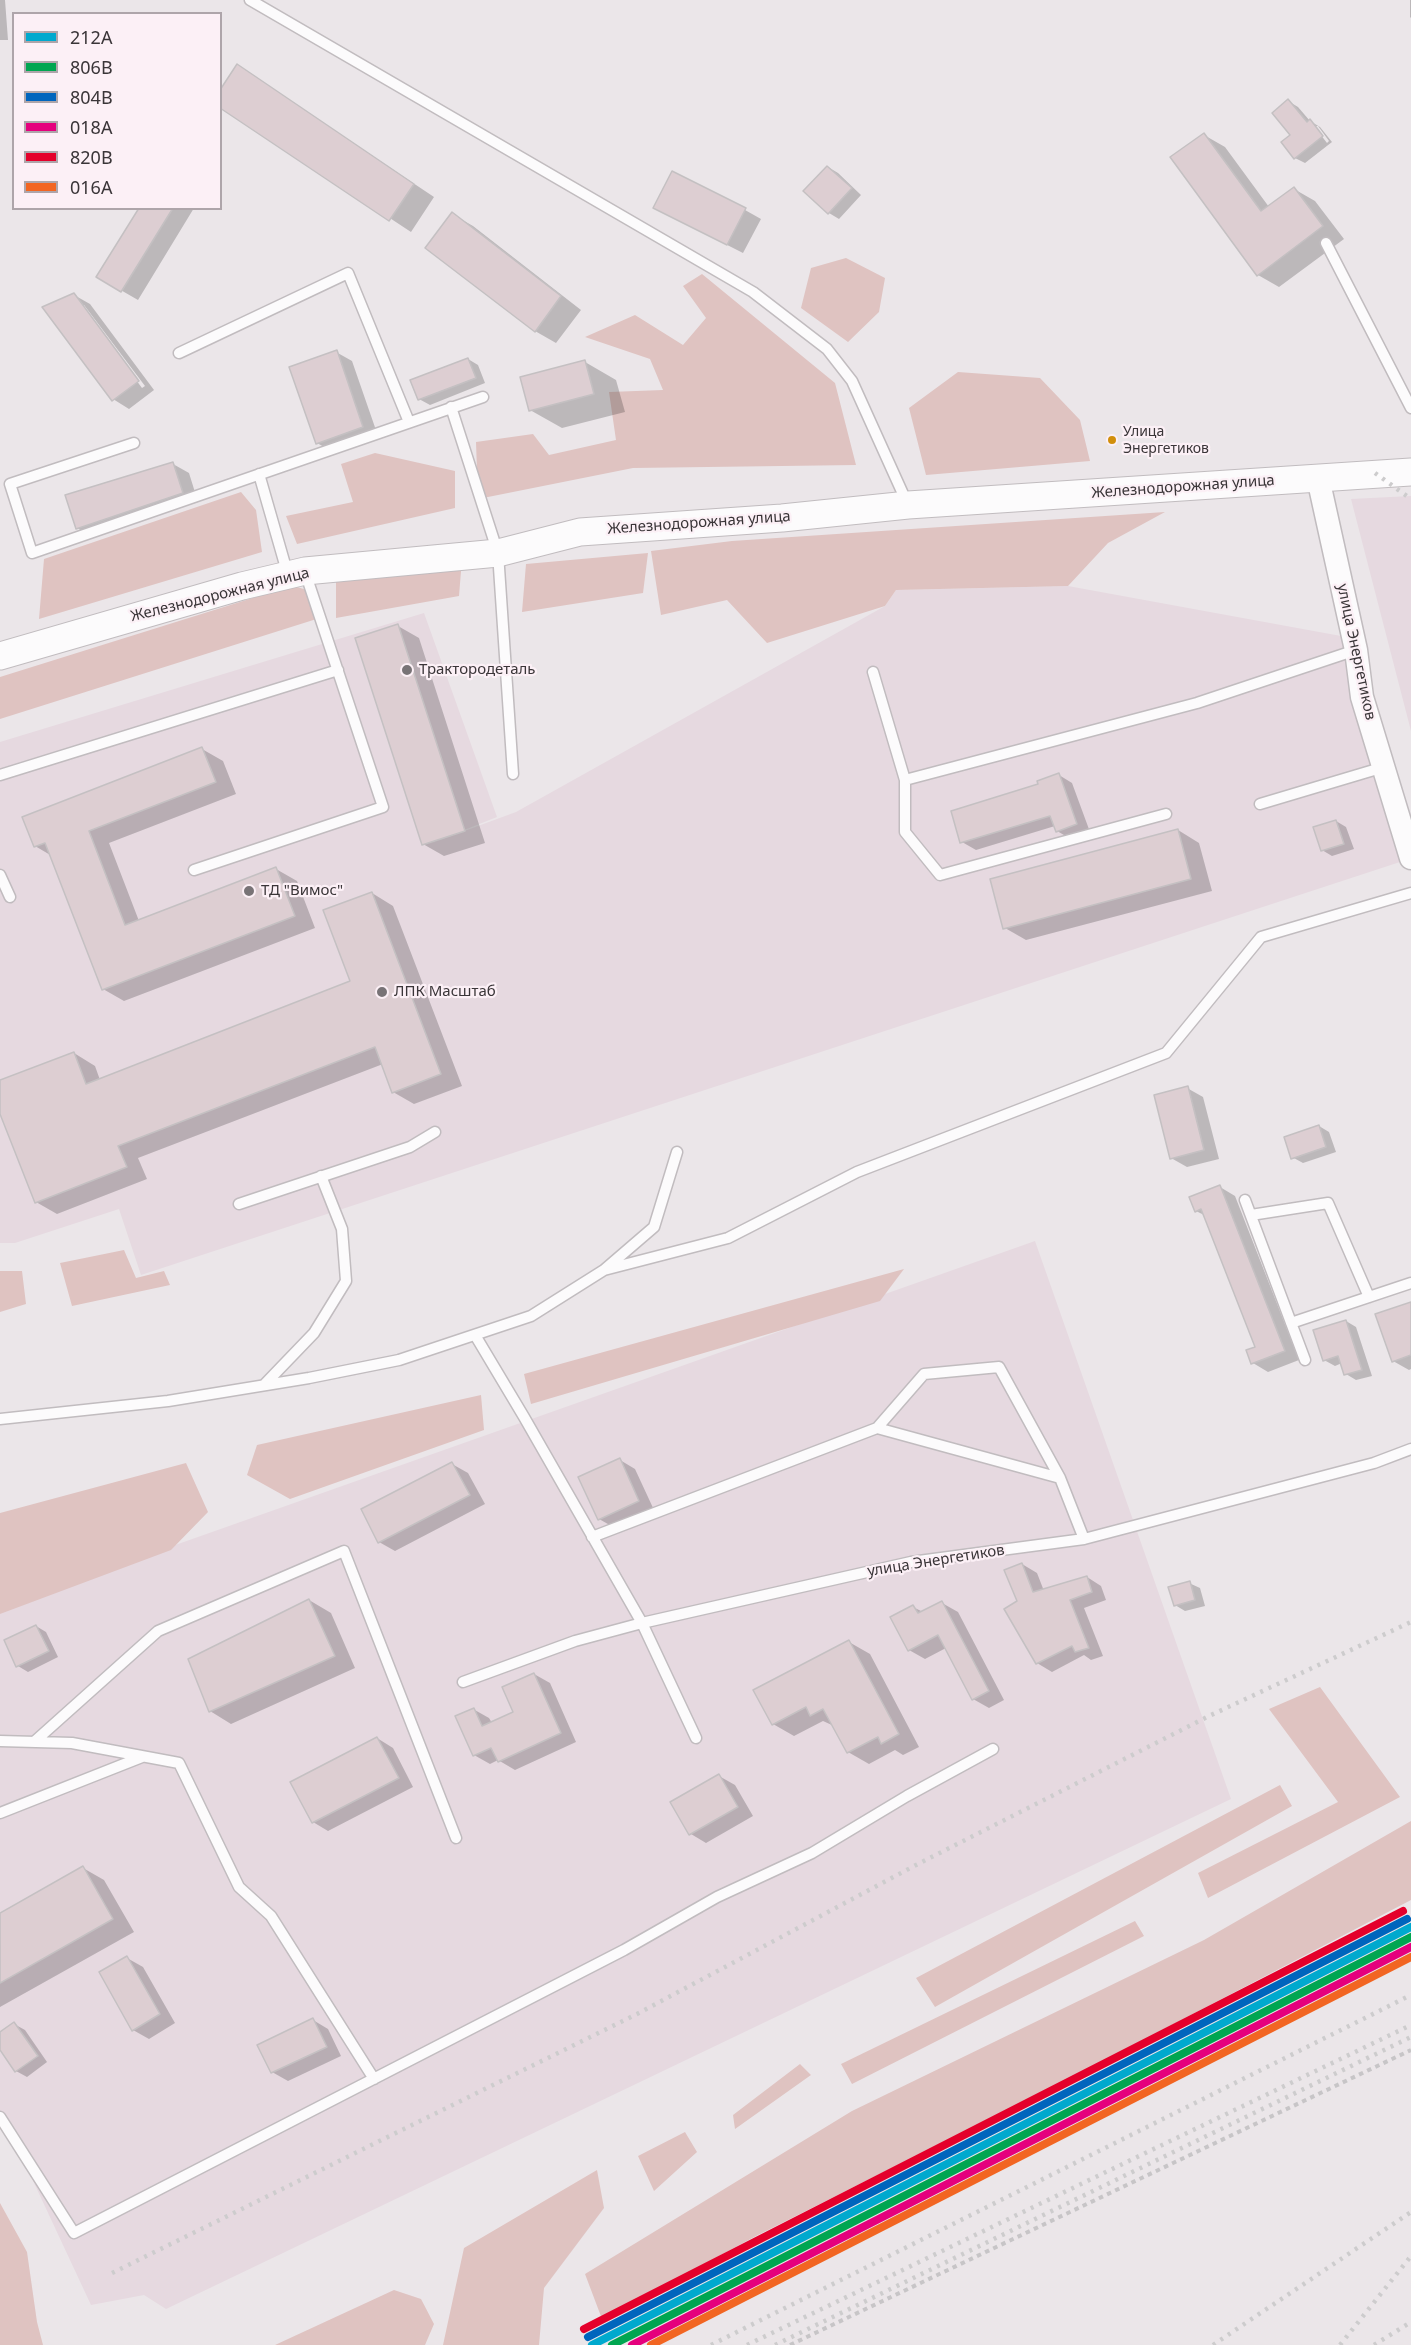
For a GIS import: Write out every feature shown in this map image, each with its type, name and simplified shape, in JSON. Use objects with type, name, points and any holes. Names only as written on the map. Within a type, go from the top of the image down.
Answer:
[{"type":"street","name":"Железнодорожная улица","points":[[0,656],[242,586],[297,573],[498,553],[580,532],[782,518],[908,505],[1411,472]]},
{"type":"street","name":"улица Энергетиков","points":[[1318,478],[1356,650],[1362,697],[1411,858]]},
{"type":"lane","points":[[250,0],[753,292],[828,349],[852,381],[908,505]]},
{"type":"lane","points":[[1326,243],[1411,408]]},
{"type":"lane","points":[[179,353],[348,273],[409,422]]},
{"type":"lane","points":[[134,443],[10,484],[32,553],[483,396]]},
{"type":"lane","points":[[451,407],[498,553],[513,774]]},
{"type":"lane","points":[[194,870],[383,807],[338,670],[259,474]]},
{"type":"lane","points":[[905,780],[1197,703],[1356,650]]},
{"type":"lane","points":[[0,775],[338,670]]},
{"type":"lane","points":[[873,672],[905,780],[904,832],[940,875],[1166,814]]},
{"type":"lane","points":[[1260,804],[1384,767]]},
{"type":"lane","points":[[0,875],[10,897]]},
{"type":"lane","points":[[604,1270],[728,1238],[857,1172],[1166,1053],[1261,937],[1411,893]]},
{"type":"lane","points":[[239,1204],[410,1147],[435,1132]]},
{"type":"lane","points":[[0,1419],[168,1401],[309,1378],[399,1360],[531,1316],[604,1270],[654,1227],[676,1152]]},
{"type":"lane","points":[[264,1385],[314,1333],[346,1281],[342,1229],[321,1176]]},
{"type":"lane","points":[[1245,1200],[1305,1360]]},
{"type":"lane","points":[[1251,1215],[1328,1203],[1369,1297]]},
{"type":"lane","points":[[1291,1323],[1411,1283]]},
{"type":"lane","points":[[475,1335],[642,1623],[696,1738]]},
{"type":"lane","points":[[592,1537],[877,1428],[924,1374],[999,1367],[1060,1478],[1084,1539]]},
{"type":"lane","points":[[877,1428],[1060,1478]]},
{"type":"lane","name":"улица Энергетиков","points":[[463,1682],[575,1641],[642,1623],[911,1562],[1084,1539],[1374,1462],[1411,1449]]},
{"type":"lane","points":[[34,1742],[158,1631],[344,1551],[456,1838]]},
{"type":"lane","points":[[0,1741],[72,1743],[179,1763],[239,1887],[271,1916],[374,2079]]},
{"type":"lane","points":[[0,2117],[74,2233],[624,1950],[717,1897],[812,1853],[907,1796],[993,1749]]},
{"type":"lane","points":[[0,1813],[144,1756]]},
{"type":"path","points":[[790,2345],[1411,2050]]},
{"type":"shaded area","points":[[846,258],[885,278],[879,312],[848,342],[801,308],[811,268]]},
{"type":"shaded area","points":[[702,274],[835,383],[856,465],[633,468],[478,499],[476,442],[533,434],[549,455],[616,440],[609,392],[663,390],[650,359],[585,337],[635,315],[683,345],[706,318],[683,286]]},
{"type":"shaded area","points":[[958,372],[1040,378],[1080,420],[1090,461],[926,475],[909,408]]},
{"type":"shaded area","points":[[375,453],[455,471],[455,508],[297,544],[286,516],[353,502],[341,464]]},
{"type":"shaded area","points":[[241,492],[256,510],[262,552],[39,619],[44,559]]},
{"type":"shaded area","points":[[1411,496],[1411,731],[1351,499]]},
{"type":"shaded area","points":[[1165,512],[1108,543],[1068,586],[896,590],[885,606],[767,643],[727,600],[661,615],[651,551],[732,541]]},
{"type":"shaded area","points":[[648,553],[643,593],[522,612],[526,564]]},
{"type":"shaded area","points":[[462,559],[459,596],[336,618],[336,580]]},
{"type":"shaded area","points":[[291,586],[305,589],[314,595],[326,616],[0,719],[0,677]]},
{"type":"shaded area","points":[[1068,586],[1341,636],[1400,862],[141,1275],[119,1209],[15,1243],[0,1243],[0,742],[424,613],[497,817],[429,844],[516,812],[885,606],[896,590]]},
{"type":"shaded area","points":[[1035,1241],[1231,1799],[166,2309],[144,2295],[91,2305],[0,2110],[0,1607]]},
{"type":"shaded area","points":[[124,1250],[136,1278],[164,1271],[170,1285],[72,1306],[60,1263]]},
{"type":"shaded area","points":[[904,1269],[880,1301],[531,1404],[524,1374]]},
{"type":"shaded area","points":[[0,1271],[22,1271],[26,1304],[0,1312]]},
{"type":"shaded area","points":[[481,1395],[484,1430],[290,1499],[247,1475],[257,1445]]},
{"type":"shaded area","points":[[186,1463],[208,1512],[171,1550],[0,1614],[0,1513]]},
{"type":"shaded area","points":[[1320,1687],[1400,1797],[1208,1898],[1198,1873],[1338,1802],[1269,1709]]},
{"type":"shaded area","points":[[1280,1785],[1292,1806],[935,2007],[916,1978]]},
{"type":"shaded area","points":[[1411,1821],[1411,1900],[1051,2088],[756,2236],[602,2319],[585,2274],[852,2111],[1204,1940]]},
{"type":"shaded area","points":[[1135,1921],[1144,1936],[852,2084],[841,2064]]},
{"type":"shaded area","points":[[800,2064],[811,2075],[735,2129],[733,2115]]},
{"type":"shaded area","points":[[685,2132],[697,2152],[654,2191],[638,2156]]},
{"type":"shaded area","points":[[597,2170],[604,2208],[544,2288],[539,2345],[443,2345],[464,2248]]},
{"type":"shaded area","points":[[0,2203],[27,2252],[37,2322],[43,2345],[0,2345]]},
{"type":"shaded area","points":[[394,2290],[421,2299],[434,2324],[425,2345],[275,2345]]},
{"type":"building","points":[[237,64],[414,184],[389,221],[222,109],[222,87]]},
{"type":"building","points":[[1288,99],[1307,122],[1310,119],[1323,136],[1294,159],[1281,142],[1290,135],[1272,113]]},
{"type":"building","points":[[1204,133],[1261,211],[1294,187],[1323,226],[1257,276],[1170,157]]},
{"type":"building","points":[[827,166],[852,188],[828,214],[803,191]]},
{"type":"building","points":[[672,171],[746,208],[727,245],[653,208]]},
{"type":"building","points":[[138,210],[172,210],[121,292],[96,277]]},
{"type":"building","points":[[452,212],[561,296],[535,332],[425,248]]},
{"type":"building","points":[[74,293],[139,381],[112,401],[42,307]]},
{"type":"building","points":[[337,350],[363,427],[316,444],[289,367]]},
{"type":"building","points":[[468,358],[476,378],[418,400],[410,380]]},
{"type":"building","points":[[585,360],[594,394],[529,411],[520,377]]},
{"type":"building","points":[[173,462],[183,493],[76,529],[65,495]]},
{"type":"building","points":[[398,624],[465,831],[422,845],[355,638]]},
{"type":"building","name":"ТД \"Вимос\"","points":[[202,747],[216,782],[89,831],[125,925],[276,867],[295,916],[102,990],[45,843],[34,847],[22,817]]},
{"type":"building","points":[[1059,773],[1077,824],[1056,832],[1050,816],[960,843],[951,811],[1038,784],[1037,781]]},
{"type":"building","points":[[1336,820],[1344,844],[1321,851],[1313,827]]},
{"type":"building","points":[[1178,829],[1191,879],[1003,929],[990,879]]},
{"type":"building","points":[[372,892],[441,1074],[392,1093],[375,1047],[118,1146],[127,1167],[35,1203],[0,1114],[0,1080],[74,1052],[86,1084],[350,981],[323,910]]},
{"type":"building","points":[[1188,1086],[1204,1150],[1170,1159],[1154,1095]]},
{"type":"building","points":[[1319,1125],[1326,1147],[1291,1159],[1284,1137]]},
{"type":"building","points":[[1220,1185],[1285,1351],[1251,1364],[1246,1350],[1255,1347],[1201,1209],[1195,1212],[1189,1197]]},
{"type":"building","points":[[1411,1302],[1411,1355],[1392,1362],[1375,1314]]},
{"type":"building","points":[[1346,1320],[1362,1370],[1344,1375],[1338,1356],[1323,1361],[1313,1330]]},
{"type":"building","points":[[620,1458],[639,1501],[598,1520],[578,1477]]},
{"type":"building","points":[[452,1462],[470,1495],[378,1543],[361,1509]]},
{"type":"building","points":[[1022,1563],[1033,1592],[1087,1576],[1092,1592],[1070,1600],[1089,1648],[1075,1652],[1072,1646],[1036,1664],[1004,1609],[1017,1601],[1004,1570]]},
{"type":"building","points":[[1190,1581],[1195,1600],[1174,1606],[1168,1587]]},
{"type":"building","points":[[309,1599],[335,1656],[209,1712],[188,1659]]},
{"type":"building","points":[[942,1601],[989,1691],[972,1700],[938,1635],[908,1651],[890,1617],[913,1605],[918,1613]]},
{"type":"building","points":[[36,1625],[49,1651],[16,1667],[4,1640]]},
{"type":"building","points":[[849,1640],[899,1734],[881,1744],[878,1737],[847,1753],[823,1709],[810,1716],[806,1707],[772,1725],[753,1690]]},
{"type":"building","points":[[534,1673],[561,1733],[498,1762],[491,1748],[473,1756],[455,1716],[474,1708],[482,1726],[513,1712],[502,1687]]},
{"type":"building","points":[[377,1737],[399,1778],[312,1823],[290,1782]]},
{"type":"building","points":[[719,1774],[738,1807],[689,1835],[670,1802]]},
{"type":"building","points":[[83,1866],[113,1919],[0,1983],[0,1913]]},
{"type":"building","points":[[127,1956],[160,2014],[132,2031],[99,1972]]},
{"type":"building","points":[[313,2018],[327,2047],[271,2073],[257,2045]]},
{"type":"building","points":[[14,2022],[38,2056],[15,2072],[0,2050],[0,2032]]},
{"type":"railway","points":[[1375,473],[1411,499]]},
{"type":"railway","points":[[112,2273],[637,2014],[916,1865],[1209,1716],[1411,1622]]},
{"type":"railway","points":[[711,2345],[1411,1995]]},
{"type":"railway","points":[[747,2345],[1411,2025]]},
{"type":"railway","points":[[775,2345],[1411,2037]]},
{"type":"railway","points":[[1213,2345],[1411,2212]]},
{"type":"railway","points":[[1340,2345],[1411,2256]]},
{"type":"railway","points":[[1374,2345],[1411,2322]]},
{"type":"transit line","name":"820В","points":[[584,2329],[1403,1911]]},
{"type":"transit line","name":"804В","points":[[588,2337],[1407,1919]]},
{"type":"transit line","name":"212А","points":[[592,2345],[1411,1927]]},
{"type":"transit line","name":"806В","points":[[612,2345],[1411,1937]]},
{"type":"transit line","name":"018А","points":[[632,2345],[1411,1947]]},
{"type":"transit line","name":"016А","points":[[651,2345],[1411,1957]]},
{"type":"place","name":"Улица Энергетиков","points":[[1112,440]]},
{"type":"place","name":"Трактородеталь","points":[[407,670]]},
{"type":"place","name":"ТД \"Вимос\"","points":[[249,891]]},
{"type":"place","name":"ЛПК Масштаб","points":[[382,992]]}]
